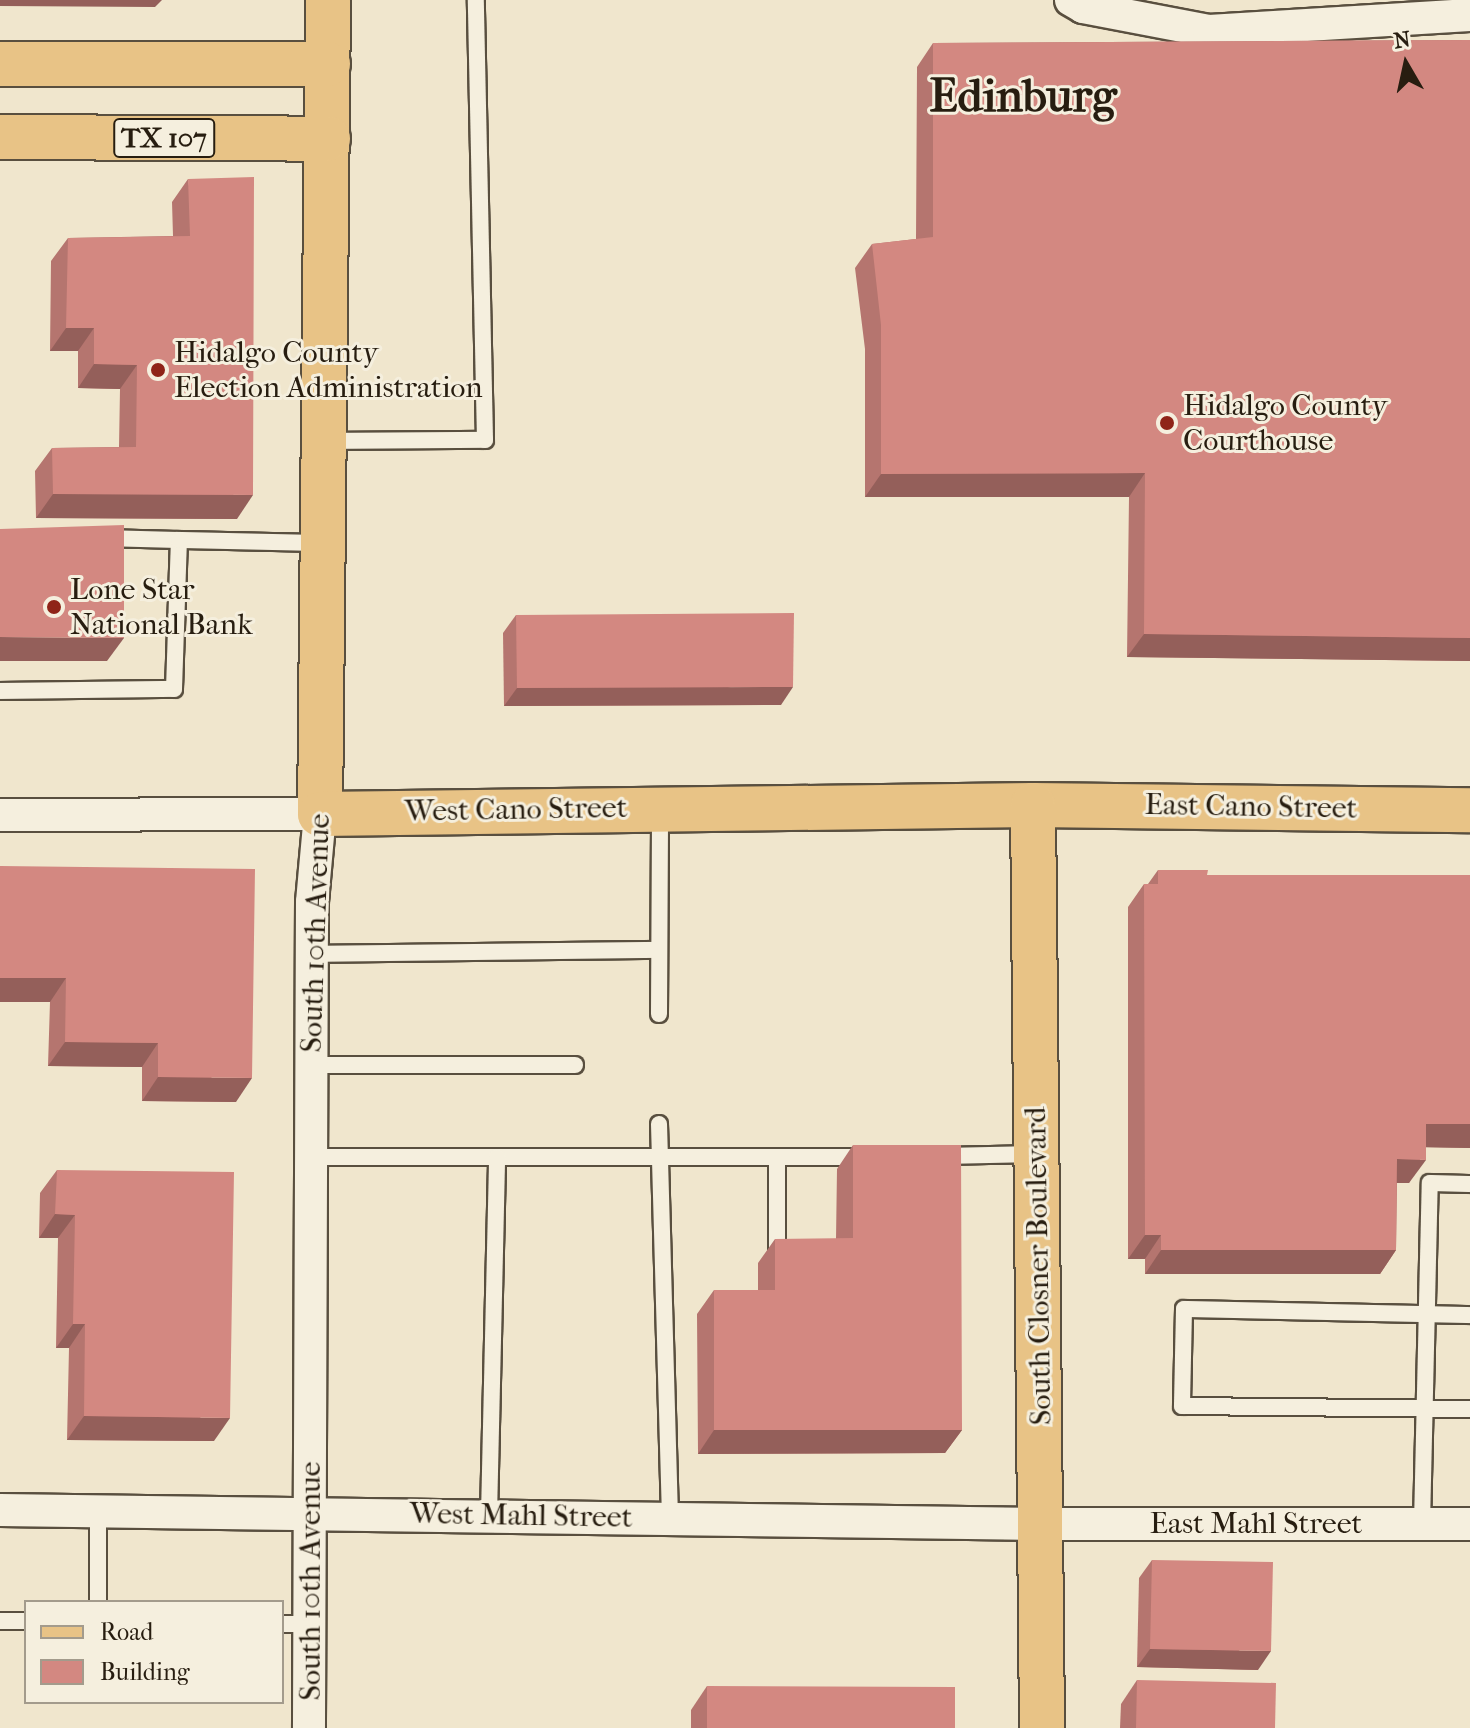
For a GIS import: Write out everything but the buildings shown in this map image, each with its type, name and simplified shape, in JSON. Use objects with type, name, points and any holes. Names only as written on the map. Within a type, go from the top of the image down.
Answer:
[{"type":"main road","name":"South 10th Avenue","points":[[320,814],[328,0]]},
{"type":"main road","points":[[0,64],[328,64]]},
{"type":"main road","name":"TX 107","points":[[0,137],[328,139]]},
{"type":"main road","name":"West Cano Street","points":[[320,814],[660,807],[1033,805]]},
{"type":"main road","name":"East Cano Street","points":[[1033,805],[1470,810]]},
{"type":"main road","name":"South Closner Boulevard","points":[[1033,805],[1042,1728]]},
{"type":"street","points":[[1071,0],[1083,7],[1209,31],[1470,15]]},
{"type":"street","name":"West Cano Street","points":[[0,815],[320,814]]},
{"type":"street","name":"South 10th Avenue","points":[[309,1728],[296,1624],[312,1513],[311,954],[320,814]]},
{"type":"street","name":"West Mahl Street","points":[[0,1510],[1042,1524]]},
{"type":"street","name":"East Mahl Street","points":[[1042,1524],[1470,1524]]},
{"type":"lane","points":[[324,441],[485,440],[476,0]]},
{"type":"lane","points":[[89,538],[323,543]]},
{"type":"lane","points":[[0,691],[174,689],[179,540]]},
{"type":"lane","points":[[659,1014],[660,807]]},
{"type":"lane","points":[[311,954],[658,950]]},
{"type":"lane","points":[[312,1065],[575,1065]]},
{"type":"lane","points":[[659,1124],[670,1518]]},
{"type":"lane","points":[[930,1156],[1037,1154]]},
{"type":"lane","points":[[312,1157],[884,1157]]},
{"type":"lane","points":[[489,1515],[497,1157]]},
{"type":"lane","points":[[777,1158],[777,1259]]},
{"type":"lane","points":[[1422,1524],[1430,1183],[1470,1184]]},
{"type":"lane","points":[[1470,1315],[1184,1309],[1182,1406],[1470,1409]]},
{"type":"lane","points":[[98,1511],[98,1600]]},
{"type":"lane","points":[[0,1621],[24,1621]]},
{"type":"place","name":"Hidalgo County Election Administration","points":[[158,370]]},
{"type":"place","name":"Hidalgo County Courthouse","points":[[1167,423]]},
{"type":"place","name":"Lone Star National Bank","points":[[54,607]]},
{"type":"district","name":"Edinburg","points":[[1023,96]]}]
